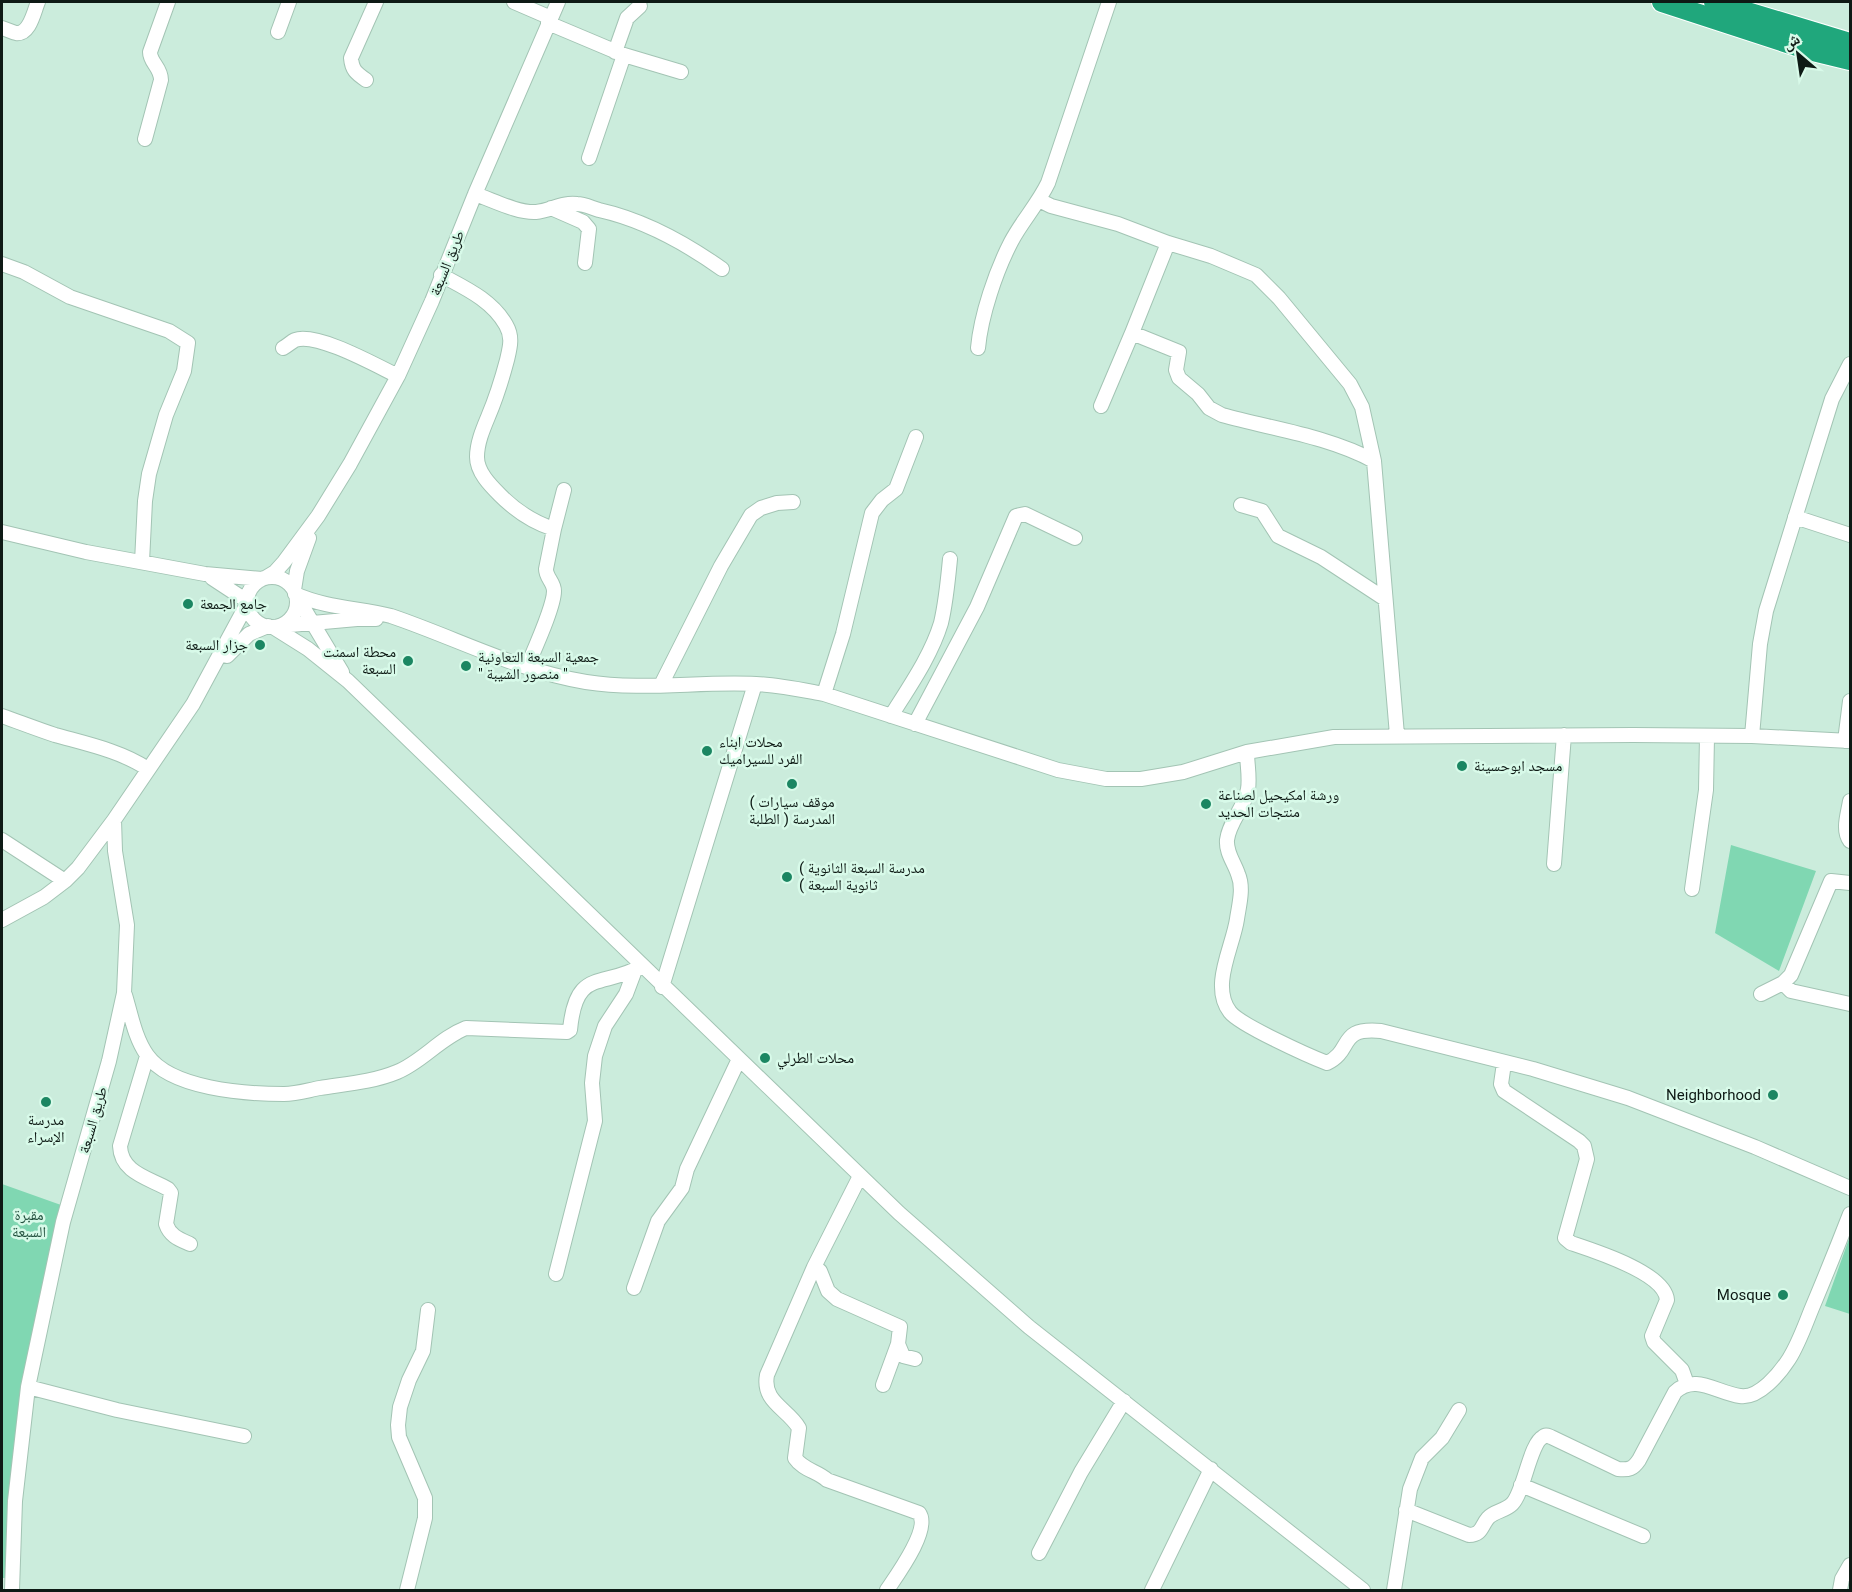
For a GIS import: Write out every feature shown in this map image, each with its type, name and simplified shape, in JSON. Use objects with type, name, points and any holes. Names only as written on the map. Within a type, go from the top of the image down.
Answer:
[{"type":"highway","points":[[1662,2],[1809,50],[1851,60]]},
{"type":"highway","points":[[1714,2],[1851,43]]},
{"type":"street","points":[[2,28],[18,33],[24,31],[28,27],[38,2]]},
{"type":"street","points":[[146,139],[161,80],[160,71],[150,57],[150,52],[168,2]]},
{"type":"street","points":[[278,32],[289,2]]},
{"type":"street","points":[[366,80],[356,74],[352,68],[351,58],[376,2]]},
{"type":"street","points":[[514,2],[620,53],[681,72]]},
{"type":"street","name":"طريق السبعة","points":[[318,516],[350,464],[398,376],[558,2]]},
{"type":"street","points":[[978,348],[980,324],[1010,243],[1048,183],[1110,2]]},
{"type":"street","points":[[589,158],[620,53],[627,18],[640,6]]},
{"type":"street","points":[[475,194],[526,211],[538,212],[576,204],[642,222],[680,242],[722,269]]},
{"type":"street","points":[[1039,200],[1051,206],[1118,224],[1211,256],[1256,275],[1334,363],[1356,393],[1367,422],[1374,461],[1397,735]]},
{"type":"street","points":[[551,208],[583,222],[589,229],[585,263]]},
{"type":"street","points":[[1101,406],[1168,243]]},
{"type":"street","points":[[2,264],[24,272],[70,297],[170,332],[188,343],[184,371],[166,415],[149,474],[145,501],[142,562]]},
{"type":"street","points":[[441,275],[477,294],[507,325],[512,340],[478,450],[477,458],[481,471],[492,488],[512,508],[535,522],[554,529]]},
{"type":"street","points":[[1132,333],[1179,352],[1176,370],[1179,378],[1198,394],[1209,408],[1222,415],[1323,441],[1374,461]]},
{"type":"street","points":[[283,348],[295,340],[318,341],[398,376]]},
{"type":"street","points":[[1752,736],[1760,644],[1766,611],[1832,399],[1851,364]]},
{"type":"street","points":[[824,694],[843,634],[872,513],[877,505],[896,489],[915,437]]},
{"type":"street","points":[[527,667],[553,598],[554,585],[546,574],[546,569],[564,490]]},
{"type":"street","points":[[660,685],[721,566],[751,515],[777,503],[793,502]]},
{"type":"street","points":[[1241,505],[1262,511],[1278,536],[1321,557],[1384,599]]},
{"type":"street","points":[[915,724],[977,607],[1016,516],[1025,514],[1075,538]]},
{"type":"street","points":[[2,920],[44,897],[78,868],[114,820],[210,675],[247,603],[253,586],[275,572],[318,516]]},
{"type":"street","points":[[210,675],[249,634],[286,622],[292,616],[296,607],[297,571],[318,516]]},
{"type":"street","points":[[1795,517],[1851,535]]},
{"type":"street","points":[[2,532],[86,552],[205,574],[282,579],[295,594],[348,681]]},
{"type":"street","points":[[891,716],[916,675],[940,623],[947,592],[950,559]]},
{"type":"street","points":[[205,574],[247,603],[254,619],[272,626],[308,649],[348,681],[639,968],[739,1059],[860,1176],[1029,1328],[1363,1590]]},
{"type":"street","points":[[295,594],[324,604],[374,611],[404,620],[527,667],[588,682],[660,685],[755,684],[790,687],[824,694],[1058,770],[1106,779],[1141,779],[1183,772],[1247,752],[1334,737],[1633,735],[1752,736],[1848,741],[1851,701]]},
{"type":"street","points":[[272,626],[357,619],[404,620]]},
{"type":"street","points":[[662,987],[755,684]]},
{"type":"street","points":[[2,716],[118,753],[136,760],[148,769]]},
{"type":"street","points":[[1554,864],[1564,735]]},
{"type":"street","points":[[1692,890],[1706,790],[1707,737]]},
{"type":"street","points":[[1247,752],[1248,789],[1227,837],[1227,850],[1239,874],[1241,886],[1234,934],[1221,979],[1224,999],[1231,1014],[1247,1025],[1327,1063],[1336,1056],[1355,1033],[1362,1030],[1381,1031],[1533,1069],[1628,1098],[1755,1146],[1851,1188]]},
{"type":"street","points":[[1851,801],[1846,828],[1851,841]]},
{"type":"street","name":"طريق السبعة","points":[[12,1590],[15,1501],[28,1387],[63,1222],[109,1061],[124,993],[128,925],[115,851],[114,820]]},
{"type":"street","points":[[2,840],[65,881]]},
{"type":"street","points":[[1761,994],[1783,983],[1791,975],[1830,882],[1834,880],[1851,883]]},
{"type":"street","points":[[124,993],[137,1035],[147,1056],[166,1072],[199,1084],[229,1090],[286,1094],[354,1083],[394,1073],[409,1066],[453,1034],[466,1028],[567,1032],[570,1030],[574,1001],[583,988],[591,983],[639,968]]},
{"type":"street","points":[[556,1274],[595,1121],[592,1083],[595,1056],[605,1026],[626,994],[639,968]]},
{"type":"street","points":[[1783,983],[1791,991],[1851,1004]]},
{"type":"street","points":[[147,1056],[120,1146],[120,1155],[132,1171],[168,1189],[171,1193],[167,1228],[177,1239],[190,1244]]},
{"type":"street","points":[[634,1288],[658,1221],[682,1188],[687,1169],[739,1059]]},
{"type":"street","points":[[1504,1063],[1501,1084],[1504,1091],[1579,1141],[1587,1153],[1565,1238],[1571,1243],[1640,1271],[1663,1288],[1667,1300],[1652,1336],[1654,1342],[1682,1370],[1687,1384]]},
{"type":"street","points":[[860,1176],[814,1267],[766,1375],[767,1392],[771,1400],[794,1420],[799,1428],[795,1458],[801,1466],[819,1473],[827,1480],[919,1513],[922,1517],[923,1526],[912,1550],[887,1590]]},
{"type":"street","points":[[1406,1510],[1474,1535],[1481,1531],[1490,1516],[1513,1503],[1539,1440],[1546,1435],[1618,1469],[1633,1468],[1675,1392],[1687,1384],[1700,1383],[1741,1397],[1751,1395],[1763,1388],[1790,1359],[1851,1214]]},
{"type":"street","points":[[814,1267],[820,1271],[825,1286],[837,1299],[900,1327],[898,1344],[883,1384]]},
{"type":"street","points":[[407,1590],[425,1518],[425,1498],[399,1437],[398,1425],[400,1407],[409,1380],[423,1351],[428,1311]]},
{"type":"street","points":[[898,1344],[903,1356],[915,1359]]},
{"type":"street","points":[[28,1387],[117,1410],[244,1436]]},
{"type":"street","points":[[1039,1553],[1081,1472],[1124,1401]]},
{"type":"street","points":[[1394,1590],[1410,1490],[1422,1458],[1442,1438],[1459,1410]]},
{"type":"street","points":[[1152,1590],[1211,1469]]},
{"type":"street","points":[[1521,1485],[1643,1536]]},
{"type":"street","points":[[1840,1590],[1842,1579],[1851,1565]]},
{"type":"green space","points":[[1731,845],[1816,871],[1779,971],[1715,933]]},
{"type":"green space","name":"مقبرة السبعة","points":[[2,1184],[61,1205],[9,1578],[2,1578]]},
{"type":"green space","points":[[1850,1236],[1850,1314],[1825,1306]]},
{"type":"place","name":"جامع الجمعة","points":[[188,604]]},
{"type":"place","name":"جزار السبعة","points":[[260,645]]},
{"type":"place","name":"محطة اسمنت السبعة","points":[[408,661]]},
{"type":"place","name":"جمعية السبعة التعاونية \" منصور الشيبة \"","points":[[466,666]]},
{"type":"place","name":"محلات ابناء الفرد للسيراميك","points":[[707,751]]},
{"type":"place","name":"مسجد ابوحسينة","points":[[1462,766]]},
{"type":"place","name":"( موقف سيارات المدرسة ( الطلبة","points":[[792,784]]},
{"type":"place","name":"ورشة امكيحيل لصناعة منتجات الحديد","points":[[1206,804]]},
{"type":"place","name":"( مدرسة السبعة الثانوية ( ثانوية السبعة","points":[[787,877]]},
{"type":"place","name":"محلات الطرلي","points":[[765,1058]]},
{"type":"place","name":"Neighborhood","points":[[1773,1095]]},
{"type":"place","name":"مدرسة الإسراء","points":[[46,1102]]},
{"type":"place","name":"Mosque","points":[[1783,1295]]}]
